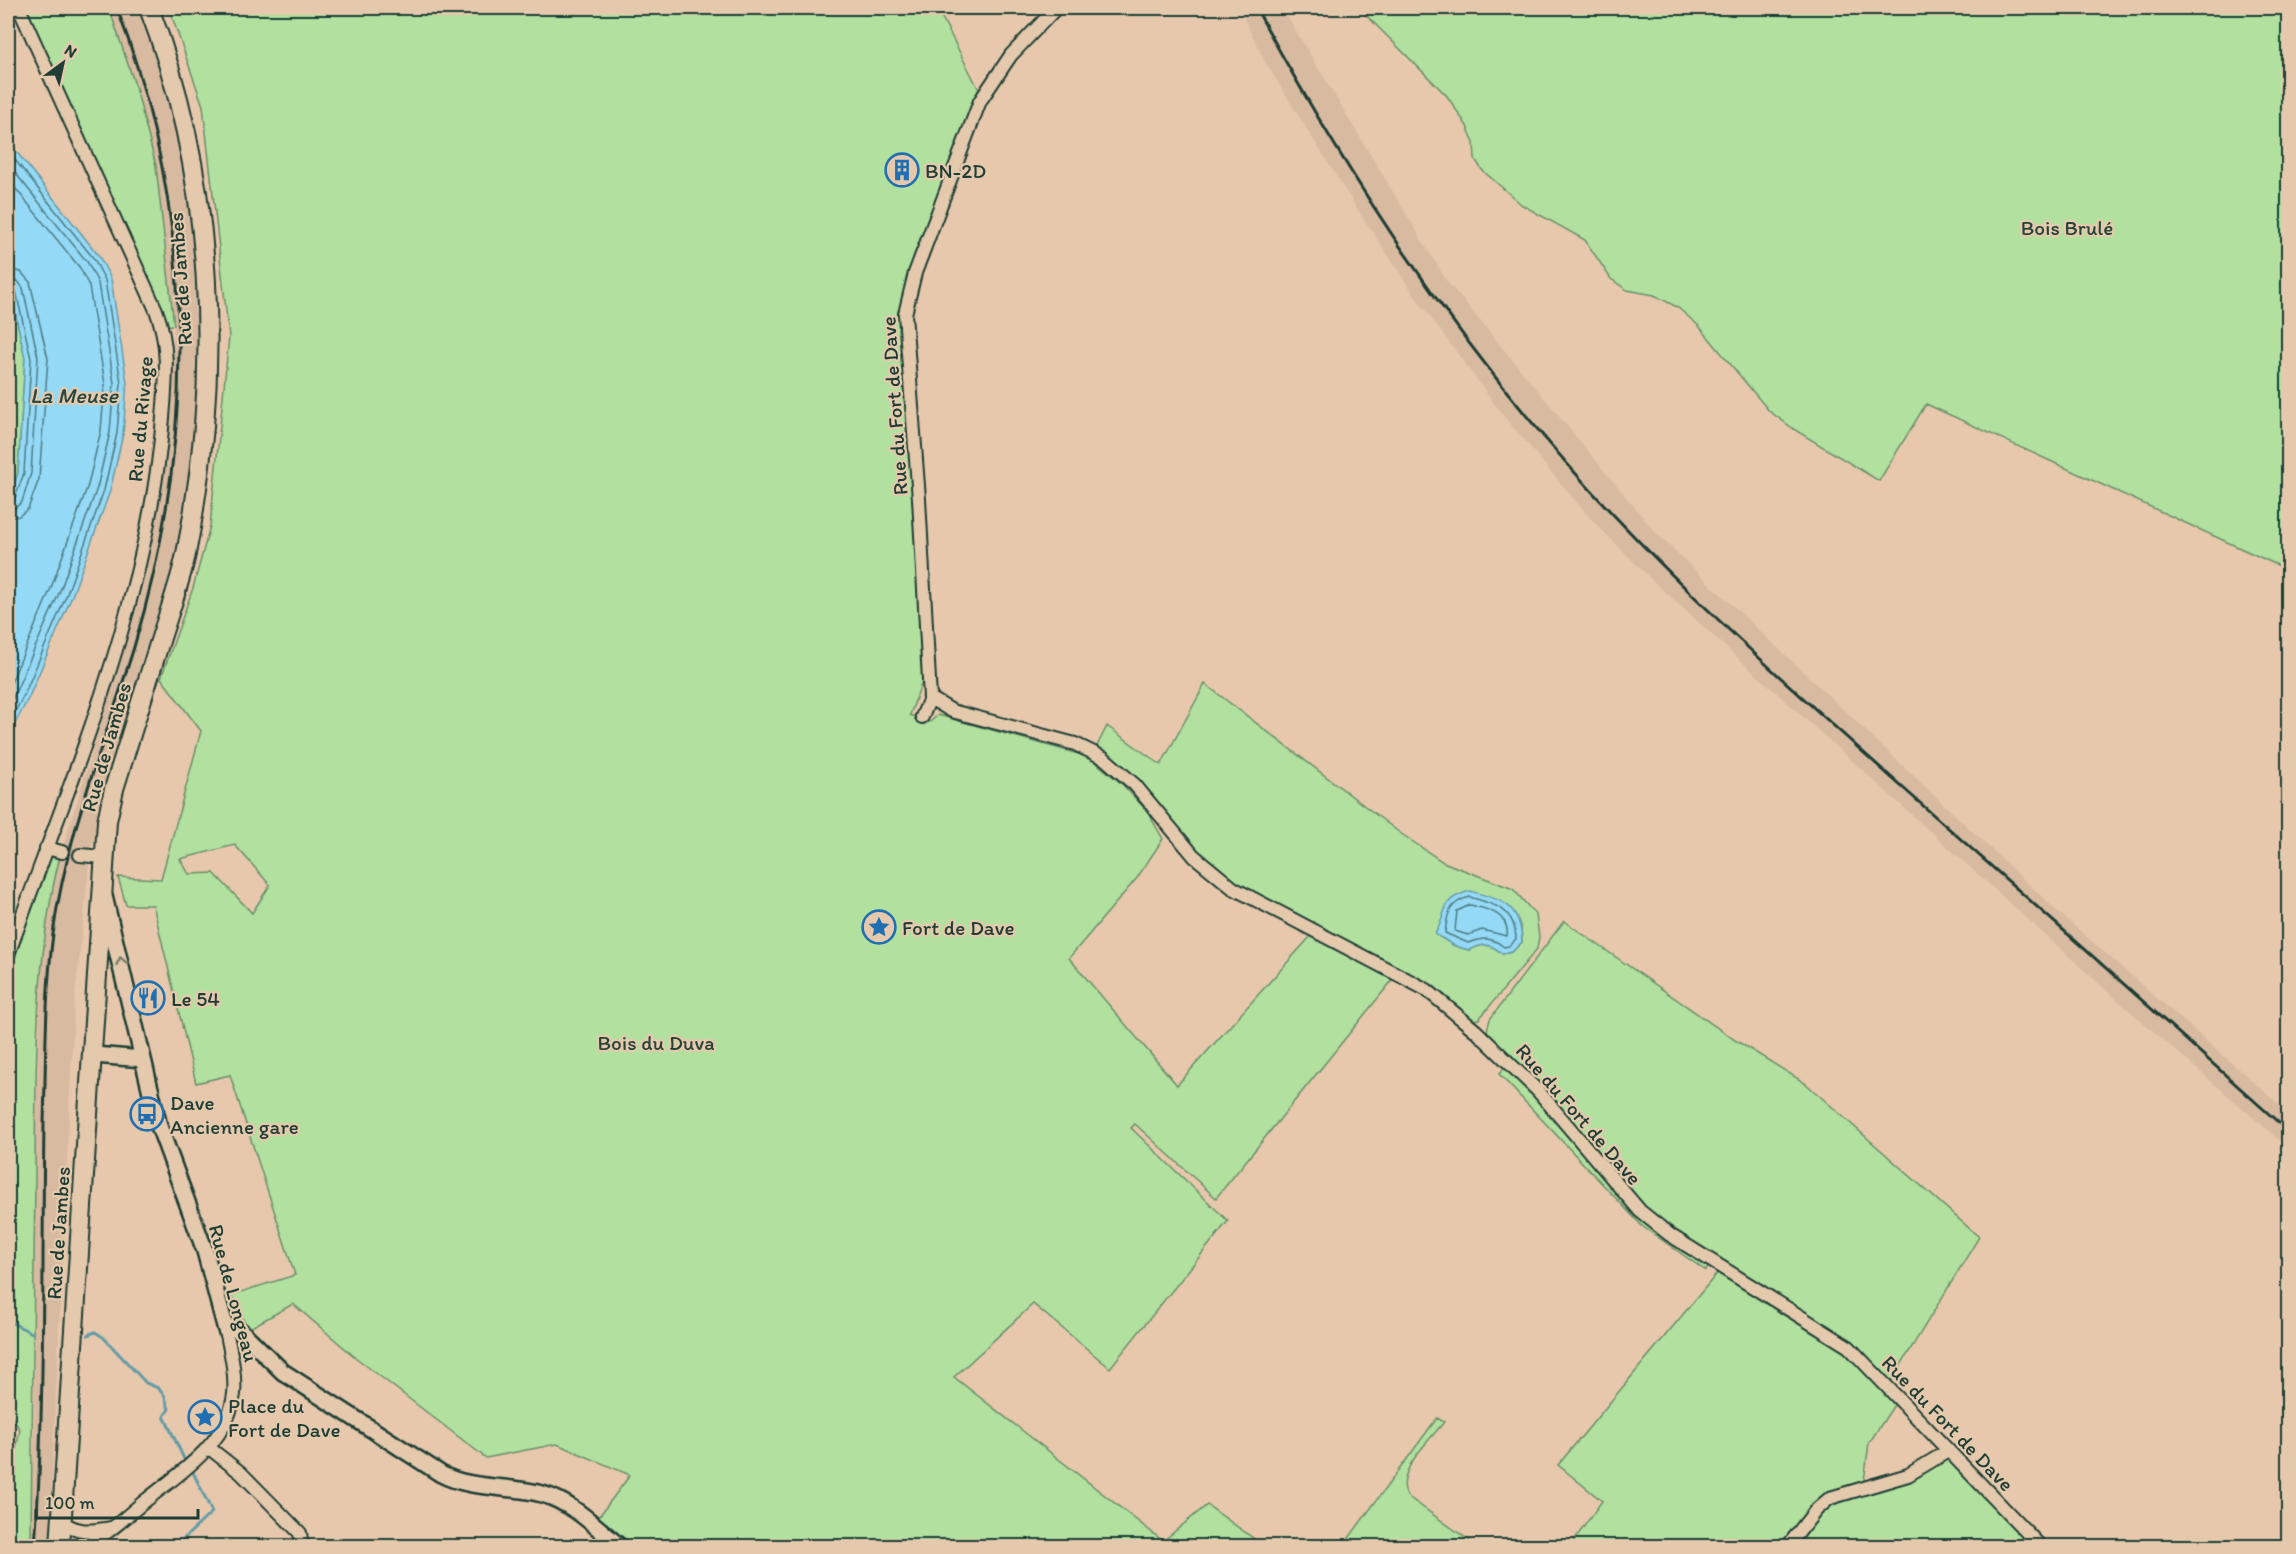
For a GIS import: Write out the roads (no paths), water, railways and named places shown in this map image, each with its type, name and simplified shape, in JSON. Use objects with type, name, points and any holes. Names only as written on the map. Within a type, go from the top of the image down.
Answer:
[{"type":"main road","name":"Rue de Jambes","points":[[60,1546],[94,1055],[103,857],[114,789],[185,555],[206,395],[207,299],[199,210],[183,120],[149,8]]},
{"type":"street","name":"Rue du Rivage","points":[[8,955],[90,726],[140,568],[160,456],[167,363],[165,338],[156,310],[19,8]]},
{"type":"street","name":"Rue du Fort de Dave","points":[[922,717],[930,698],[919,499],[904,314],[915,273],[980,101],[1011,55],[1056,8]]},
{"type":"street","name":"Rue du Fort de Dave","points":[[930,698],[952,711],[1075,744],[1104,758],[1135,785],[1194,856],[1233,888],[1427,990],[1476,1031],[1532,1084],[1640,1211],[1670,1235],[1849,1347],[2040,1546]]},
{"type":"street","points":[[46,848],[62,852]]},
{"type":"street","points":[[80,855],[103,857]]},
{"type":"street","name":"Rue de Longeau","points":[[82,1546],[104,1536],[208,1447],[225,1423],[234,1393],[226,1330],[205,1251],[159,1126],[114,929],[101,888]]},
{"type":"street","points":[[94,1055],[143,1059]]},
{"type":"street","points":[[226,1330],[235,1328],[242,1332],[283,1372],[449,1478],[526,1490],[554,1498],[571,1508],[619,1546]]},
{"type":"street","points":[[208,1447],[241,1473],[300,1533],[302,1546]]},
{"type":"street","points":[[1788,1546],[1816,1510],[1830,1498],[1908,1475],[1948,1451]]},
{"type":"street","points":[[61,1521],[76,1530],[85,1532],[111,1528]]},
{"type":"water","name":"La Meuse","points":[[8,141],[99,256],[111,279],[127,383],[123,434],[110,491],[72,596],[29,697],[8,737],[8,503],[18,473],[25,358],[8,279]]},
{"type":"water","points":[[1470,891],[1500,901],[1514,912],[1521,929],[1522,942],[1512,952],[1502,954],[1487,945],[1469,950],[1455,946],[1435,934],[1449,902],[1460,894]]},
{"type":"waterway","points":[[8,1321],[32,1333]]},
{"type":"waterway","points":[[88,1335],[95,1332],[103,1337],[146,1383],[158,1388],[164,1395],[169,1409],[164,1416],[184,1459]]},
{"type":"waterway","points":[[176,1546],[212,1512],[193,1472]]},
{"type":"tunnel","points":[[62,852],[80,855]]},
{"type":"railway","points":[[35,1546],[42,1387],[46,1028],[53,934],[59,897],[77,825],[134,647],[155,567],[169,487],[177,406],[179,326],[174,245],[162,165],[143,86],[117,8]]},
{"type":"railway","points":[[1256,8],[1361,188],[1439,303],[1524,413],[1608,509],[1648,551],[1773,671],[2288,1131]]},
{"type":"place","name":"BN-2D","points":[[902,170]]},
{"type":"place","name":"Fort de Dave","points":[[879,927]]},
{"type":"place","name":"Le 54","points":[[148,998]]},
{"type":"place","name":"Dave Ancienne gare","points":[[147,1114]]},
{"type":"place","name":"Place du Fort de Dave","points":[[205,1417]]},
{"type":"park label","name":"Bois Brulé","points":[[2067,227]]},
{"type":"park label","name":"Bois du Duva","points":[[656,1042]]}]
